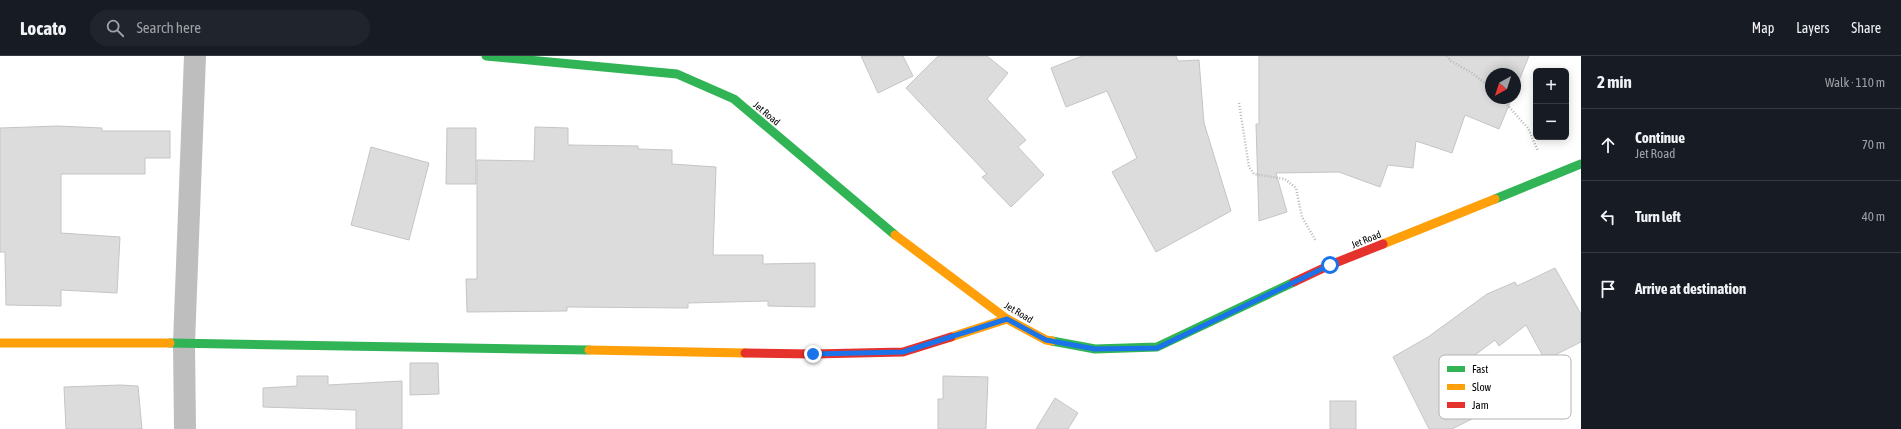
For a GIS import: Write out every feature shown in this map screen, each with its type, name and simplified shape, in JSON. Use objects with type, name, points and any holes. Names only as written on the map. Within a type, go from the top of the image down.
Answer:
[{"type":"main road","name":"Jet Road","points":[[486,56],[677,74],[734,99],[888,230],[1007,319],[1046,340],[1095,349],[1157,348],[1330,265],[1581,164]]},
{"type":"main road","points":[[0,343],[184,343],[797,354],[903,352],[1007,319]]},
{"type":"street","points":[[185,429],[184,343],[195,56]]},
{"type":"path","points":[[1447,56],[1451,61],[1472,73],[1485,83]]},
{"type":"path","points":[[1239,103],[1249,167],[1254,174],[1285,179],[1296,188],[1302,217],[1330,265]]},
{"type":"path","points":[[1506,104],[1528,128],[1550,177]]},
{"type":"building","points":[[861,56],[903,56],[913,76],[878,93]]},
{"type":"building","points":[[938,56],[987,56],[1008,73],[987,99],[1026,140],[1018,147],[1044,175],[1011,207],[982,177],[987,174],[906,88]]},
{"type":"building","points":[[1082,56],[1176,56],[1178,61],[1199,60],[1204,123],[1231,211],[1156,252],[1112,172],[1137,158],[1107,91],[1066,107],[1051,68]]},
{"type":"building","points":[[1259,56],[1529,56],[1521,75],[1521,68],[1485,68],[1485,104],[1509,104],[1499,129],[1465,115],[1452,153],[1416,141],[1413,168],[1388,165],[1380,187],[1339,172],[1276,173],[1287,212],[1259,221],[1256,124],[1259,124]]},
{"type":"building","points":[[58,126],[102,128],[102,131],[170,131],[170,158],[145,158],[145,174],[61,174],[61,233],[120,237],[117,293],[61,290],[61,306],[6,305],[5,252],[0,252],[0,128]]},
{"type":"building","points":[[535,127],[568,128],[568,145],[638,146],[638,149],[672,150],[672,164],[716,167],[713,255],[763,255],[763,264],[815,263],[815,307],[768,306],[768,301],[688,303],[688,308],[567,307],[567,311],[467,312],[466,279],[477,279],[477,160],[534,161]]},
{"type":"building","points":[[447,128],[476,128],[476,184],[446,184]]},
{"type":"building","points":[[371,147],[429,163],[409,240],[351,225]]},
{"type":"building","points":[[1555,268],[1581,314],[1581,342],[1555,355],[1542,355],[1526,325],[1499,346],[1495,340],[1475,355],[1439,355],[1439,419],[1472,419],[1452,429],[1429,429],[1393,357],[1428,337],[1487,294],[1515,282],[1517,286]]},
{"type":"building","points":[[410,363],[438,363],[439,394],[410,395]]},
{"type":"building","points":[[297,376],[328,376],[328,385],[402,381],[402,429],[356,429],[356,410],[263,407],[263,388],[297,386]]},
{"type":"building","points":[[943,376],[988,377],[986,429],[938,429],[938,399],[943,399]]},
{"type":"building","points":[[120,385],[138,386],[142,429],[66,429],[64,387]]},
{"type":"building","points":[[1055,398],[1078,413],[1068,429],[1036,429]]},
{"type":"building","points":[[1330,401],[1356,401],[1356,429],[1330,429]]},
{"type":"traffic: fast","points":[[486,56],[677,74],[734,99],[895,235]]},
{"type":"traffic: fast","points":[[1495,199],[1581,164]]},
{"type":"traffic: fast","points":[[1052,341],[1095,349],[1157,347],[1294,282]]},
{"type":"traffic: fast","points":[[170,343],[589,350]]},
{"type":"traffic: slow","points":[[1383,244],[1495,199]]},
{"type":"traffic: slow","points":[[895,235],[1007,319],[1046,340],[1052,341]]},
{"type":"traffic: slow","points":[[951,337],[1007,319]]},
{"type":"traffic: slow","points":[[0,343],[170,343]]},
{"type":"traffic: slow","points":[[589,350],[745,353]]},
{"type":"traffic: jam","points":[[1294,282],[1330,265],[1383,244]]},
{"type":"traffic: jam","points":[[745,353],[813,354],[903,352],[951,337]]},
{"type":"route","points":[[813,354],[903,352],[1007,319],[1046,340],[1095,349],[1157,348],[1330,265]]}]
